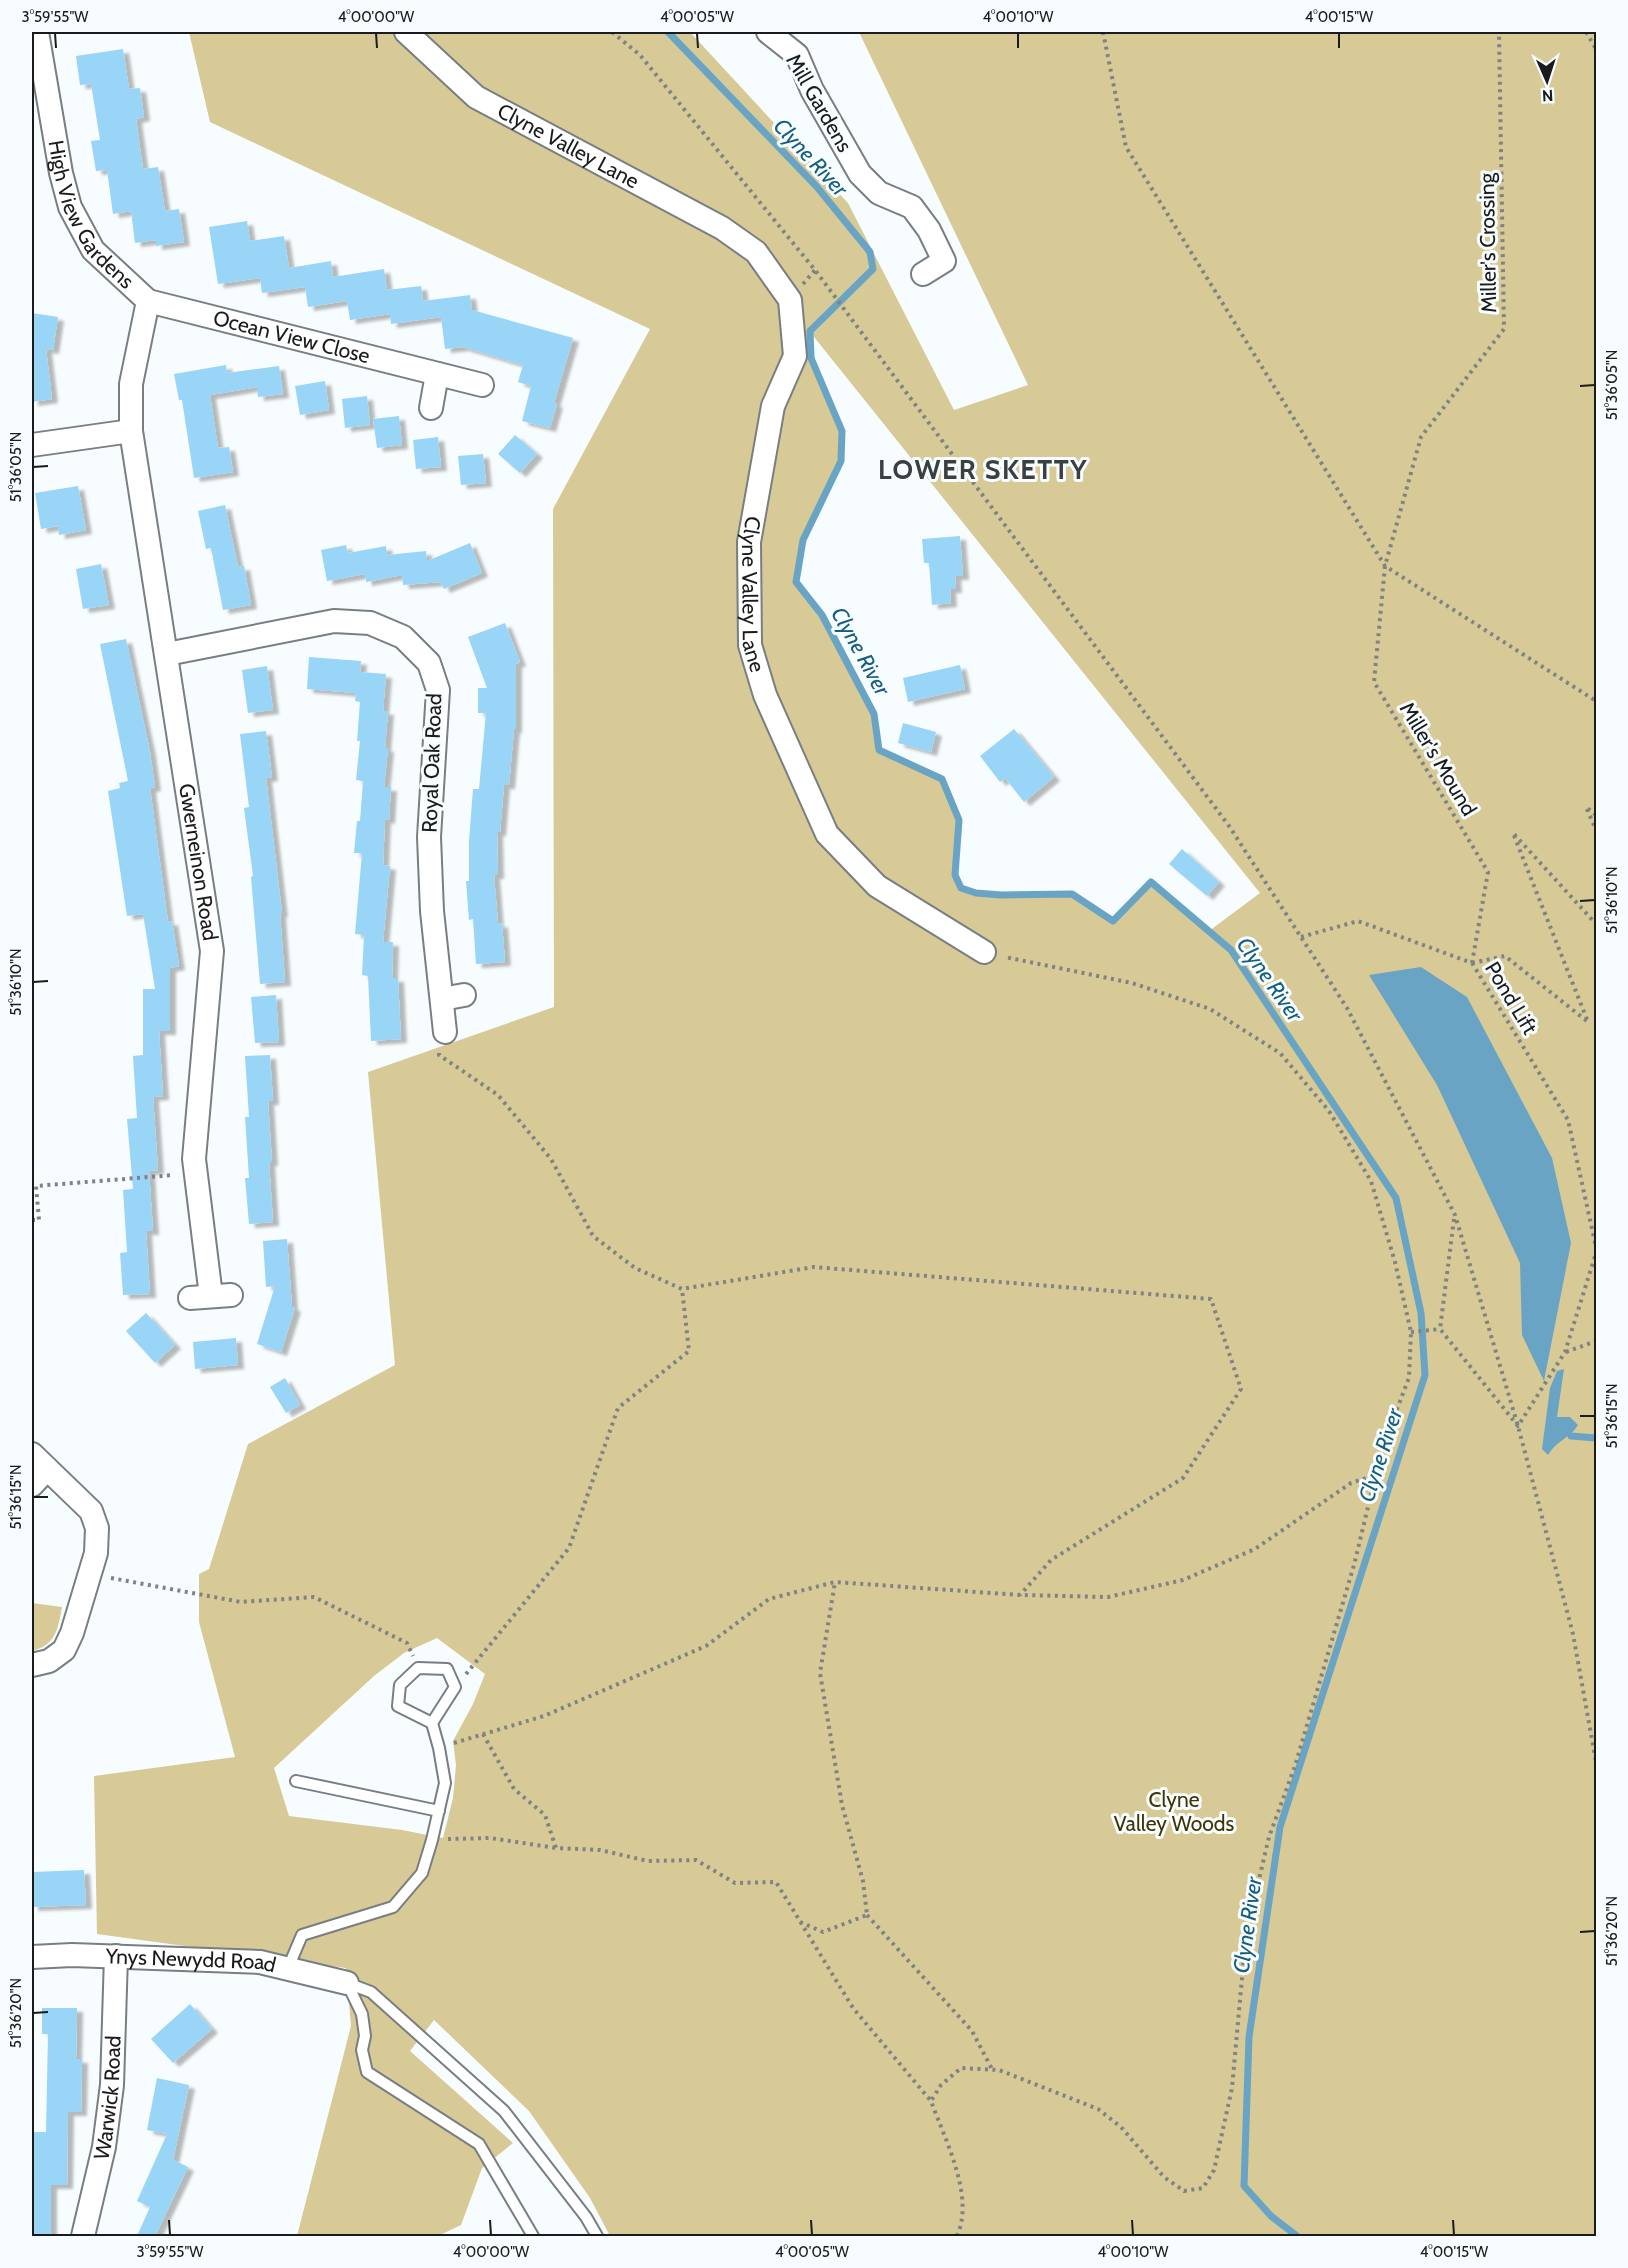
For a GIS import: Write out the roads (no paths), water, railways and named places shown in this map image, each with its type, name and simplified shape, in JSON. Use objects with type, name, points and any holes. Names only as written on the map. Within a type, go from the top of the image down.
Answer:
[{"type":"street","name":"High View Gardens","points":[[37,32],[61,173],[70,207],[93,250],[148,301],[131,384]]},
{"type":"street","name":"Clyne Valley Lane","points":[[406,32],[476,97],[722,228],[756,252],[790,300],[795,356],[773,406],[749,542],[750,645],[765,695],[827,834],[877,886],[984,952]]},
{"type":"street","name":"Mill Gardens","points":[[768,32],[797,55],[812,90],[860,174],[879,193],[912,207],[929,230],[944,261],[923,274]]},
{"type":"street","name":"Ocean View Close","points":[[148,301],[482,385]]},
{"type":"street","points":[[431,408],[437,374]]},
{"type":"street","name":"Gwerneinon Road","points":[[131,384],[131,431],[212,951],[194,1159],[211,1296]]},
{"type":"street","points":[[32,445],[131,431]]},
{"type":"street","name":"Royal Oak Road","points":[[167,654],[334,621],[370,623],[392,632],[403,637],[429,663],[438,690],[429,837],[432,911],[453,997],[445,1032]]},
{"type":"street","points":[[32,1665],[49,1661],[64,1650],[72,1633],[96,1553],[97,1528],[90,1511],[37,1470]]},
{"type":"street","name":"Ynys Newydd Road","points":[[32,1957],[72,1954],[260,1962],[347,1983]]},
{"type":"street","name":"Warwick Road","points":[[83,2236],[104,2146],[112,2085],[116,1956]]},
{"type":"lane","points":[[288,1968],[302,1935],[393,1906],[422,1873],[445,1783],[432,1723],[398,1706],[400,1685],[418,1668],[447,1669],[455,1687],[432,1723]]},
{"type":"lane","points":[[296,1781],[439,1811]]},
{"type":"lane","points":[[347,1983],[362,2014],[365,2036],[362,2050],[367,2072],[479,2144],[533,2236]]},
{"type":"lane","points":[[347,1983],[371,1992],[504,2111],[586,2217],[597,2236]]},
{"type":"water","points":[[1421,967],[1467,997],[1552,1158],[1571,1243],[1544,1381],[1522,1335],[1520,1263],[1437,1085],[1369,975]]},
{"type":"water","points":[[1564,1369],[1557,1417],[1570,1417],[1578,1425],[1548,1455],[1542,1449],[1550,1388],[1557,1371]]},
{"type":"waterway","name":"Clyne River","points":[[668,32],[817,187],[870,252],[873,269],[810,331],[811,358],[842,431],[841,461],[803,540],[796,582],[822,615],[874,714],[879,750],[942,779],[959,820],[955,875],[961,888],[976,893],[1001,895],[1072,894],[1113,921],[1151,882],[1231,950],[1396,1198],[1421,1313],[1425,1375],[1280,1827],[1249,2037],[1244,2186],[1271,2216],[1297,2236]]},
{"type":"waterway","points":[[1571,1436],[1596,1438]]},
{"type":"district","name":"LOWER SKETTY","points":[[983,470]]},
{"type":"park label","name":"Clyne Valley Woods","points":[[1174,1812]]}]
